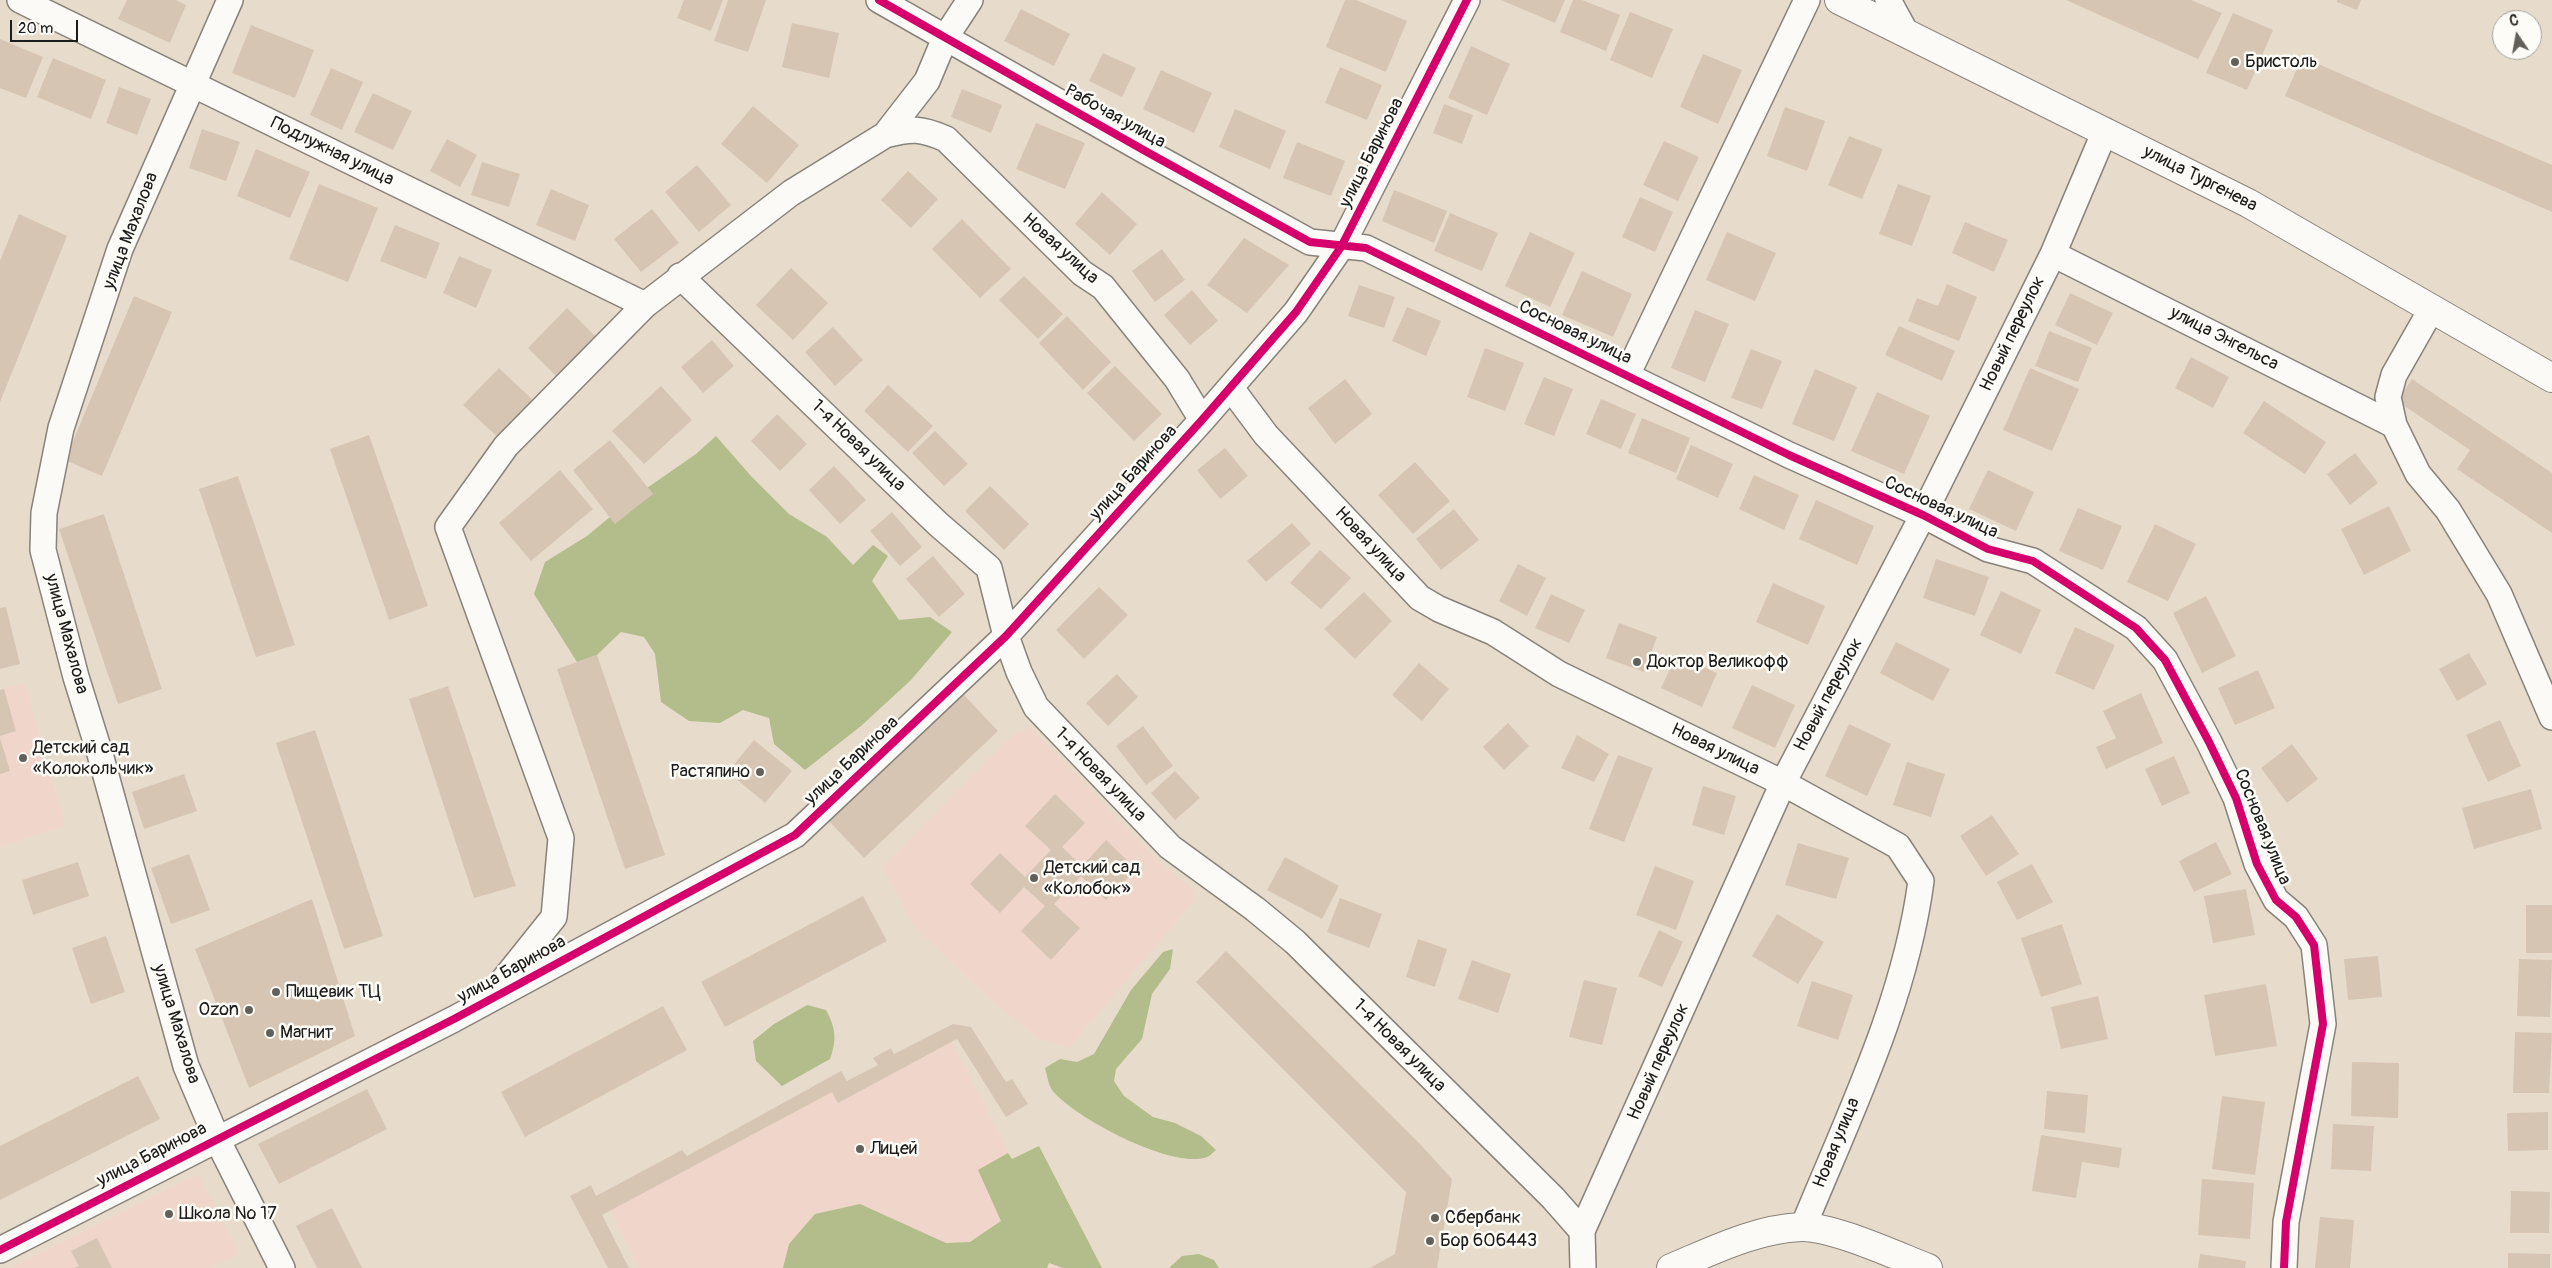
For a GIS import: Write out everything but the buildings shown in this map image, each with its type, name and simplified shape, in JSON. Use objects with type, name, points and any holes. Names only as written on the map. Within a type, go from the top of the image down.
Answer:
[{"type":"street","name":"Подлужная улица","points":[[20,0],[644,305]]},
{"type":"street","name":"улица Махалова","points":[[230,0],[120,249],[61,428],[44,514],[43,550],[62,625],[100,754],[186,1066],[217,1139],[282,1268]]},
{"type":"street","name":"Рабочая улица","points":[[879,0],[948,33],[1310,242],[1342,247]]},
{"type":"street","points":[[486,1002],[554,917],[561,838],[448,527],[506,446],[644,305],[791,194],[884,135],[927,81],[948,33],[970,0]]},
{"type":"street","name":"улица Баринова","points":[[0,1250],[486,1002],[795,835],[1006,636],[1231,388],[1296,312],[1342,247],[1466,0]]},
{"type":"street","points":[[1627,375],[1808,0]]},
{"type":"street","name":"улица Тургенева","points":[[1839,0],[2248,203],[2552,378]]},
{"type":"street","points":[[1888,0],[1906,34]]},
{"type":"street","name":"Новая улица","points":[[884,135],[908,129],[925,130],[946,139],[1082,273],[1103,288],[1177,379],[1202,420]]},
{"type":"street","name":"Новый переулок","points":[[1583,1268],[1582,1231],[1783,783],[1923,515],[2053,254],[2105,131]]},
{"type":"street","name":"Сосновая улица","points":[[1342,247],[1366,248],[1789,455],[1923,515],[1988,549],[2033,561],[2136,628],[2164,660],[2209,742],[2236,798],[2257,864],[2276,900],[2296,917],[2314,945],[2323,1024],[2286,1222],[2284,1268]]},
{"type":"street","name":"улица Энгельса","points":[[2053,254],[2394,425]]},
{"type":"street","name":"1-я Новая улица","points":[[680,276],[938,524],[989,568],[1006,636],[1019,672],[1036,707],[1170,847],[1255,909],[1295,942],[1552,1198],[1582,1231]]},
{"type":"street","points":[[2431,310],[2394,375],[2388,397],[2394,425],[2418,474],[2448,510],[2499,594],[2552,717]]},
{"type":"street","name":"Новая улица","points":[[1231,388],[1266,435],[1420,598],[1439,609],[1493,632],[1559,674],[1783,783],[1898,846],[1921,881],[1917,912],[1886,1024],[1803,1227]]},
{"type":"street","points":[[1671,1268],[1732,1243],[1770,1231],[1803,1227],[1866,1244],[1928,1268]]},
{"type":"shaded area","name":"Детский сад «Колокольчик»","points":[[24,683],[65,826],[0,847],[0,690]]},
{"type":"shaded area","name":"Детский сад «Колобок»","points":[[1029,727],[1158,861],[1194,890],[1192,903],[1069,1048],[1038,1038],[994,1003],[914,926],[882,867],[1012,736]]},
{"type":"shaded area","name":"Лицей","points":[[947,1032],[1012,1159],[1039,1146],[1102,1268],[639,1268],[607,1204]]},
{"type":"shaded area","name":"Школа № 17","points":[[199,1174],[239,1254],[211,1268],[11,1268]]},
{"type":"green space","points":[[716,436],[751,476],[789,514],[827,537],[853,565],[873,545],[888,556],[872,581],[899,620],[930,617],[952,632],[911,680],[861,726],[805,770],[774,744],[769,718],[743,710],[720,723],[689,721],[661,702],[655,654],[644,637],[621,632],[597,655],[577,662],[534,594],[545,562],[587,536],[634,497],[696,454]]},
{"type":"green space","points":[[1173,949],[1170,969],[1152,994],[1142,1039],[1116,1069],[1114,1081],[1124,1096],[1153,1117],[1175,1123],[1201,1136],[1216,1150],[1207,1157],[1191,1159],[1171,1156],[1148,1149],[1080,1114],[1052,1090],[1045,1068],[1060,1059],[1077,1062],[1094,1054],[1131,990],[1163,952]]},
{"type":"green space","points":[[807,1005],[826,1010],[832,1023],[834,1040],[830,1059],[782,1086],[756,1061],[753,1041],[774,1024]]},
{"type":"green space","points":[[1039,1146],[1102,1268],[1063,1268],[1049,1263],[1047,1268],[783,1268],[789,1244],[815,1214],[860,1204],[946,1243],[970,1242],[1001,1221],[978,1170],[1008,1153],[1012,1159]]},
{"type":"green space","points":[[1199,1254],[1214,1260],[1219,1268],[1169,1268],[1182,1256]]},
{"type":"cycle path","points":[[879,0],[1310,242],[1366,248],[1789,455],[1923,515],[1988,549],[2033,561],[2136,628],[2165,660],[2209,742],[2236,798],[2257,864],[2276,900],[2296,917],[2314,945],[2323,1024],[2286,1222],[2284,1268]]},
{"type":"cycle path","points":[[0,1250],[454,1019],[795,835],[1006,636],[1202,420],[1296,312],[1341,247],[1467,0]]},
{"type":"place","name":"Бристоль","points":[[2235,62]]},
{"type":"place","name":"Доктор Великофф","points":[[1637,662]]},
{"type":"place","name":"Детский сад «Колокольчик»","points":[[23,758]]},
{"type":"place","name":"Растяпино","points":[[760,772]]},
{"type":"place","name":"Детский сад «Колобок»","points":[[1034,878]]},
{"type":"place","name":"Пищевик ТЦ","points":[[276,992]]},
{"type":"place","name":"Ozon","points":[[249,1010]]},
{"type":"place","name":"Магнит","points":[[270,1033]]},
{"type":"place","name":"Лицей","points":[[860,1149]]},
{"type":"place","name":"Школа № 17","points":[[169,1214]]},
{"type":"place","name":"Сбербанк","points":[[1435,1218]]},
{"type":"place","name":"Бор 606443","points":[[1430,1241]]}]
